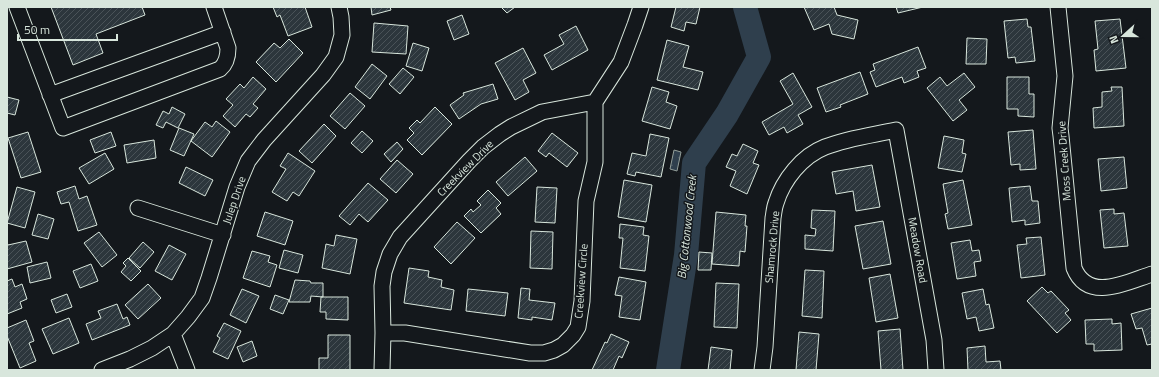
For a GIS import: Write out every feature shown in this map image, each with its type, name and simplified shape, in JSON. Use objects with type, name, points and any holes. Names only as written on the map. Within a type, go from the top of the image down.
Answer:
[{"type":"street","points":[[16,7],[63,128],[220,69],[225,64],[228,48],[214,7]]},
{"type":"street","name":"Julep Drive","points":[[102,370],[147,351],[172,334],[188,317],[202,298],[223,235],[237,186],[248,161],[264,140],[323,75],[336,56],[342,35],[339,7]]},
{"type":"street","points":[[595,102],[621,62],[640,7]]},
{"type":"street","name":"Moss Creek Drive","points":[[1058,7],[1065,76],[1061,136],[1074,268],[1079,278],[1083,282],[1094,287],[1105,288],[1152,274]]},
{"type":"street","points":[[50,96],[223,32]]},
{"type":"street","name":"Creekview Drive","points":[[382,370],[382,286],[384,272],[390,254],[400,237],[469,160],[500,134],[542,112],[595,102]]},
{"type":"street","name":"Creekview Circle","points":[[383,333],[405,333],[530,353],[544,353],[554,350],[563,345],[573,335],[578,327],[582,301],[586,200],[595,162],[595,102]]},
{"type":"street","name":"Shamrock Drive","points":[[762,370],[765,347],[773,218],[783,185],[796,167],[809,156],[824,148],[843,141],[896,130]]},
{"type":"street","name":"Meadow Road","points":[[896,130],[934,340],[936,370]]},
{"type":"street","points":[[138,208],[223,235]]},
{"type":"street","points":[[172,334],[187,370]]},
{"type":"water","points":[[674,150],[681,152],[677,171],[670,169]]},
{"type":"building","points":[[51,7],[142,7],[145,15],[96,34],[103,53],[73,65]]},
{"type":"building","points":[[273,7],[305,7],[312,27],[288,36],[280,15],[277,17]]},
{"type":"building","points":[[371,7],[390,7],[391,10],[372,15]]},
{"type":"building","points":[[501,7],[515,7],[507,13]]},
{"type":"building","points":[[676,7],[700,7],[696,24],[686,22],[684,31],[671,27]]},
{"type":"building","points":[[804,7],[834,7],[837,15],[858,20],[854,39],[832,34],[829,24],[814,30]]},
{"type":"building","points":[[896,7],[923,7],[898,13]]},
{"type":"building","points":[[462,15],[469,34],[454,40],[447,21]]},
{"type":"building","points":[[1027,19],[1028,27],[1031,27],[1035,61],[1016,63],[1015,57],[1008,58],[1004,21]]},
{"type":"building","points":[[1120,19],[1126,68],[1096,71],[1094,50],[1098,49],[1095,21]]},
{"type":"building","points":[[374,23],[408,26],[406,54],[372,52]]},
{"type":"building","points":[[576,26],[588,50],[552,70],[544,55],[564,44],[559,35]]},
{"type":"building","points":[[967,38],[987,39],[986,64],[966,64]]},
{"type":"building","points":[[289,39],[303,53],[276,82],[256,62],[274,43],[280,48]]},
{"type":"building","points":[[667,40],[689,46],[683,67],[703,72],[698,90],[657,80]]},
{"type":"building","points":[[413,43],[429,48],[422,71],[406,66]]},
{"type":"building","points":[[918,47],[926,68],[917,71],[919,77],[904,83],[902,77],[876,87],[870,72],[875,70],[873,64]]},
{"type":"building","points":[[523,48],[536,73],[523,80],[529,92],[515,100],[495,63]]},
{"type":"building","points":[[372,64],[387,76],[370,99],[355,87]]},
{"type":"building","points":[[403,68],[414,77],[400,94],[389,84]]},
{"type":"building","points":[[860,72],[868,94],[840,105],[841,107],[826,112],[817,88]]},
{"type":"building","points":[[793,73],[812,107],[798,115],[803,124],[787,133],[784,127],[769,135],[762,122],[793,104],[780,81]]},
{"type":"building","points":[[964,73],[975,87],[959,100],[967,110],[953,121],[927,88],[940,77],[947,86]]},
{"type":"building","points":[[253,77],[266,89],[253,104],[258,108],[250,117],[246,114],[235,127],[223,116],[233,105],[226,99],[240,84],[244,88]]},
{"type":"building","points":[[1007,77],[1029,77],[1029,94],[1034,94],[1034,117],[1018,116],[1018,109],[1007,109]]},
{"type":"building","points":[[493,84],[498,99],[481,104],[459,119],[450,105],[464,95],[463,93]]},
{"type":"building","points":[[652,87],[669,92],[666,102],[677,106],[670,129],[642,121]]},
{"type":"building","points":[[1111,87],[1122,87],[1124,126],[1094,128],[1093,108],[1102,107],[1102,92],[1112,91]]},
{"type":"building","points":[[350,93],[365,106],[345,129],[330,116]]},
{"type":"building","points":[[7,97],[19,100],[15,115],[7,113]]},
{"type":"building","points":[[172,107],[185,114],[178,128],[166,122],[163,128],[156,125],[163,111],[169,114]]},
{"type":"building","points":[[435,107],[452,124],[422,155],[407,140],[414,133],[409,128],[417,120],[420,123]]},
{"type":"building","points":[[216,121],[230,132],[212,157],[191,141],[205,122],[212,127]]},
{"type":"building","points":[[324,124],[336,136],[312,163],[299,151]]},
{"type":"building","points":[[179,128],[194,134],[184,156],[170,150]]},
{"type":"building","points":[[1033,130],[1036,169],[1020,170],[1020,164],[1011,165],[1008,132]]},
{"type":"building","points":[[362,131],[373,141],[362,153],[351,143]]},
{"type":"building","points":[[28,132],[41,172],[21,178],[8,138]]},
{"type":"building","points":[[111,132],[116,146],[95,153],[90,140]]},
{"type":"building","points":[[552,133],[578,153],[567,167],[549,153],[546,157],[538,151]]},
{"type":"building","points":[[650,134],[669,138],[661,177],[636,172],[635,176],[627,174],[632,153],[646,156]]},
{"type":"building","points":[[944,136],[964,140],[962,153],[966,154],[962,172],[938,168]]},
{"type":"building","points":[[154,140],[156,158],[127,163],[124,145]]},
{"type":"building","points":[[397,142],[403,149],[391,162],[384,154]]},
{"type":"building","points":[[743,144],[758,151],[753,163],[759,165],[747,194],[730,186],[736,171],[726,167],[732,154],[737,156]]},
{"type":"building","points":[[105,153],[114,169],[89,184],[79,168]]},
{"type":"building","points":[[288,153],[315,171],[299,196],[293,192],[287,201],[272,192],[286,169],[280,166]]},
{"type":"building","points":[[525,157],[537,171],[508,196],[496,182]]},
{"type":"building","points":[[1124,157],[1127,188],[1101,191],[1098,159]]},
{"type":"building","points":[[397,160],[413,174],[396,193],[380,179]]},
{"type":"building","points":[[872,165],[880,207],[856,211],[853,191],[836,194],[832,172]]},
{"type":"building","points":[[186,167],[213,180],[205,196],[179,183]]},
{"type":"building","points":[[624,180],[652,185],[646,222],[618,217]]},
{"type":"building","points":[[963,180],[972,225],[948,229],[945,214],[948,213],[943,184]]},
{"type":"building","points":[[368,183],[388,200],[368,222],[359,214],[350,225],[339,216]]},
{"type":"building","points":[[75,186],[79,199],[87,196],[97,225],[78,231],[69,202],[61,204],[57,192]]},
{"type":"building","points":[[1030,186],[1032,201],[1038,201],[1040,223],[1025,225],[1025,220],[1012,222],[1009,188]]},
{"type":"building","points":[[17,187],[35,192],[25,228],[7,223]]},
{"type":"building","points":[[537,187],[557,188],[555,223],[535,222]]},
{"type":"building","points":[[488,190],[501,203],[496,208],[501,214],[481,233],[464,216],[471,209],[473,212],[481,205],[477,201]]},
{"type":"building","points":[[1114,209],[1114,214],[1124,213],[1128,246],[1104,248],[1100,210]]},
{"type":"building","points":[[812,210],[835,211],[833,251],[805,249],[805,235],[815,236],[816,229],[811,228]]},
{"type":"building","points":[[265,212],[293,221],[285,245],[257,236]]},
{"type":"building","points":[[716,212],[746,215],[745,226],[747,226],[745,252],[740,251],[739,266],[712,264]]},
{"type":"building","points":[[38,214],[54,219],[48,239],[32,235]]},
{"type":"building","points":[[883,221],[891,264],[863,269],[855,226]]},
{"type":"building","points":[[457,222],[475,238],[451,264],[434,247]]},
{"type":"building","points":[[620,224],[644,227],[643,235],[649,236],[645,271],[620,268],[623,238],[619,238]]},
{"type":"building","points":[[531,231],[553,232],[552,269],[530,268]]},
{"type":"building","points":[[99,232],[117,255],[102,267],[84,243]]},
{"type":"building","points":[[336,235],[357,239],[350,274],[322,268],[326,244],[334,246]]},
{"type":"building","points":[[1041,237],[1045,275],[1021,278],[1017,245],[1027,244],[1026,238]]},
{"type":"building","points":[[970,240],[972,251],[979,250],[981,261],[974,262],[976,276],[957,279],[951,243]]},
{"type":"building","points":[[26,241],[32,262],[7,269],[7,243],[8,245]]},
{"type":"building","points":[[143,242],[154,252],[140,268],[129,258]]},
{"type":"building","points":[[169,245],[186,254],[172,280],[155,271]]},
{"type":"building","points":[[284,250],[303,255],[298,273],[279,268]]},
{"type":"building","points":[[252,251],[270,256],[268,262],[277,265],[270,287],[243,278]]},
{"type":"building","points":[[699,252],[712,253],[711,270],[698,270]]},
{"type":"building","points":[[128,258],[141,271],[131,281],[121,272],[126,266],[123,263]]},
{"type":"building","points":[[47,262],[51,278],[30,283],[27,267]]},
{"type":"building","points":[[91,264],[98,281],[80,288],[73,271]]},
{"type":"building","points":[[409,268],[429,271],[428,277],[442,280],[441,287],[454,290],[451,310],[404,303]]},
{"type":"building","points":[[805,270],[824,271],[822,318],[802,316]]},
{"type":"building","points":[[890,274],[898,318],[876,322],[869,278]]},
{"type":"building","points":[[619,277],[646,282],[640,320],[619,317],[622,296],[615,295]]},
{"type":"building","points":[[12,279],[15,287],[22,284],[27,299],[20,302],[22,308],[7,314],[7,281]]},
{"type":"building","points":[[295,280],[310,281],[311,283],[323,283],[323,297],[311,296],[310,302],[289,302]]},
{"type":"building","points":[[716,283],[739,284],[737,328],[714,327]]},
{"type":"building","points":[[148,284],[161,298],[138,319],[125,305]]},
{"type":"building","points":[[1042,287],[1048,293],[1051,291],[1069,310],[1065,313],[1071,320],[1057,333],[1027,301]]},
{"type":"building","points":[[521,288],[530,289],[529,300],[555,303],[552,320],[532,317],[532,320],[518,318]]},
{"type":"building","points":[[242,289],[259,296],[246,323],[230,315]]},
{"type":"building","points":[[468,289],[508,293],[505,316],[466,311]]},
{"type":"building","points":[[983,289],[986,305],[989,304],[994,328],[979,331],[976,317],[967,319],[962,293]]},
{"type":"building","points":[[67,294],[72,307],[56,313],[51,300]]},
{"type":"building","points":[[275,295],[289,300],[283,314],[270,309]]},
{"type":"building","points":[[321,297],[348,297],[348,320],[326,319],[326,312],[320,312]]},
{"type":"building","points":[[117,304],[123,319],[127,317],[130,325],[92,340],[86,324],[101,318],[98,311]]},
{"type":"building","points":[[1152,308],[1152,344],[1147,345],[1142,328],[1136,329],[1131,314]]},
{"type":"building","points":[[69,318],[79,343],[53,354],[42,329]]},
{"type":"building","points":[[1112,319],[1112,324],[1121,323],[1122,350],[1094,351],[1094,344],[1086,344],[1085,320]]},
{"type":"building","points":[[26,320],[34,341],[29,343],[36,361],[20,368],[7,336],[7,328]]},
{"type":"building","points":[[224,323],[241,331],[228,359],[213,352],[220,338],[217,336]]},
{"type":"building","points":[[900,329],[903,370],[881,370],[878,331]]},
{"type":"building","points":[[799,332],[819,334],[816,370],[796,370]]},
{"type":"building","points":[[611,334],[629,342],[622,358],[619,356],[613,370],[592,370],[605,342],[607,343]]},
{"type":"building","points":[[328,335],[350,335],[350,370],[319,370],[319,358],[328,358]]},
{"type":"building","points":[[252,341],[257,356],[243,362],[237,347]]},
{"type":"building","points":[[985,346],[986,362],[1000,361],[1001,370],[968,370],[967,348]]},
{"type":"building","points":[[711,347],[732,350],[730,370],[708,370]]},
{"type":"waterway","name":"Big Cottonwood Creek","points":[[668,370],[686,255],[694,163],[727,114],[759,57],[745,7]]}]
